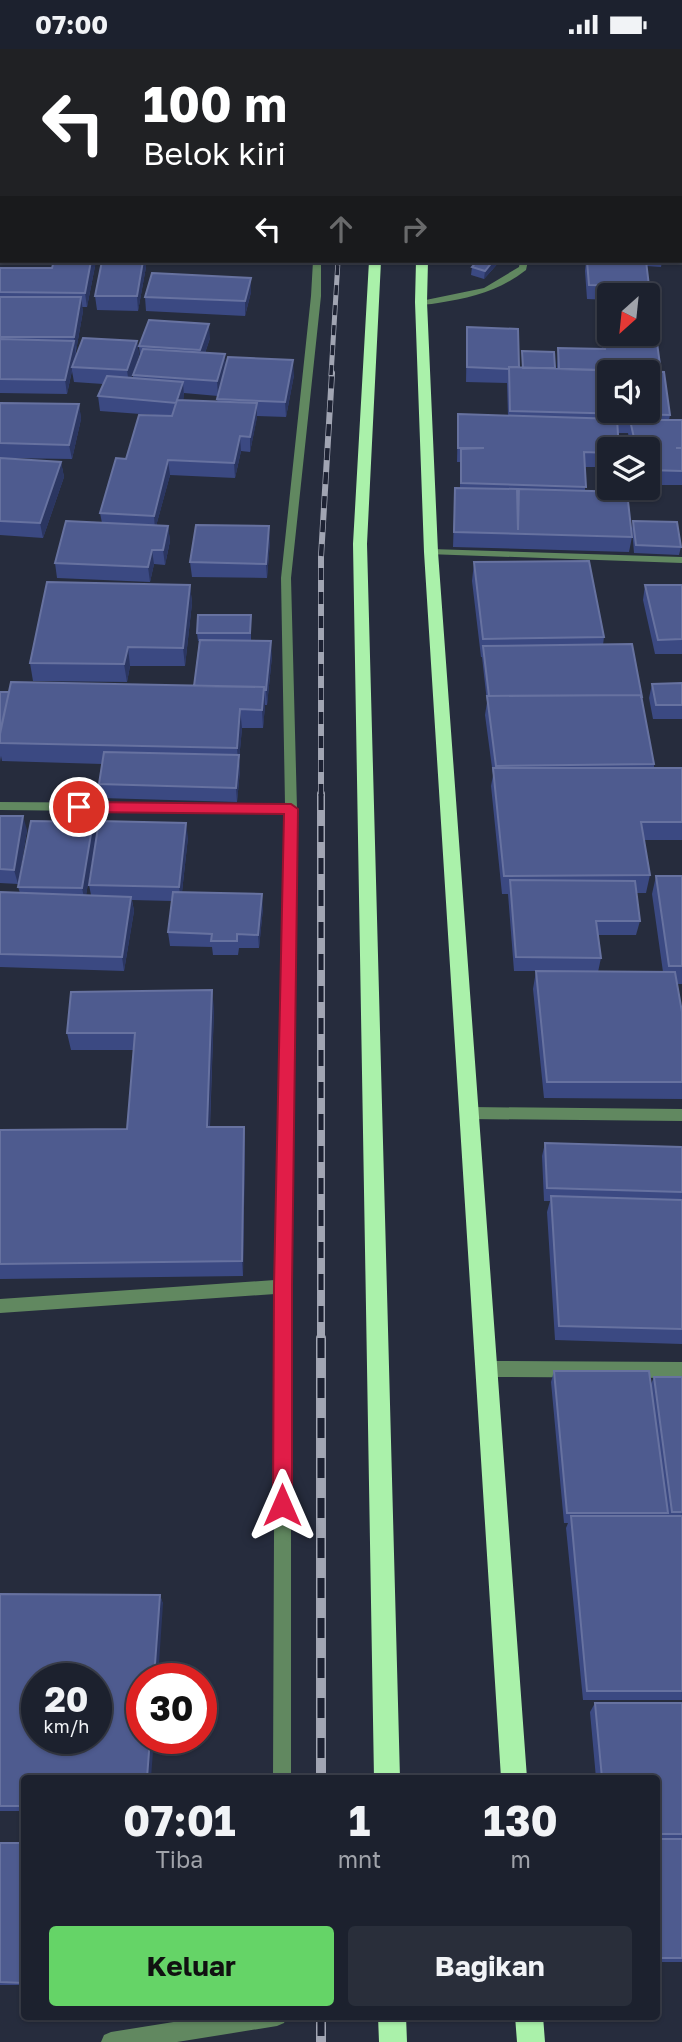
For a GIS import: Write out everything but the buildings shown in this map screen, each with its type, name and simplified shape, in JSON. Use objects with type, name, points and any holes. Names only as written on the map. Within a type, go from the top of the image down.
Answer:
[{"type":"highway","points":[[375,263],[360,544],[387,1775]]},
{"type":"highway","points":[[422,263],[421,302],[431,552],[514,1775]]},
{"type":"highway","points":[[392,2020],[393,2042]]},
{"type":"highway","points":[[530,2020],[531,2042]]},
{"type":"street","points":[[282,1775],[283,1286],[291,809],[286,578],[316,296],[317,263]]},
{"type":"street","points":[[421,302],[484,293],[505,283],[523,268],[524,263]]},
{"type":"street","points":[[431,552],[682,560]]},
{"type":"street","points":[[0,806],[291,809]]},
{"type":"street","points":[[470,1113],[682,1115]]},
{"type":"street","points":[[0,1306],[283,1286]]},
{"type":"street","points":[[487,1369],[682,1370]]},
{"type":"street","points":[[111,2042],[251,2020]]},
{"type":"railway","points":[[331,375],[338,263]]},
{"type":"railway","points":[[321,1775],[321,557],[332,373]]},
{"type":"railway","points":[[321,2020],[321,2042]]},
{"type":"route","points":[[79,807],[291,809],[282,1505]]}]
